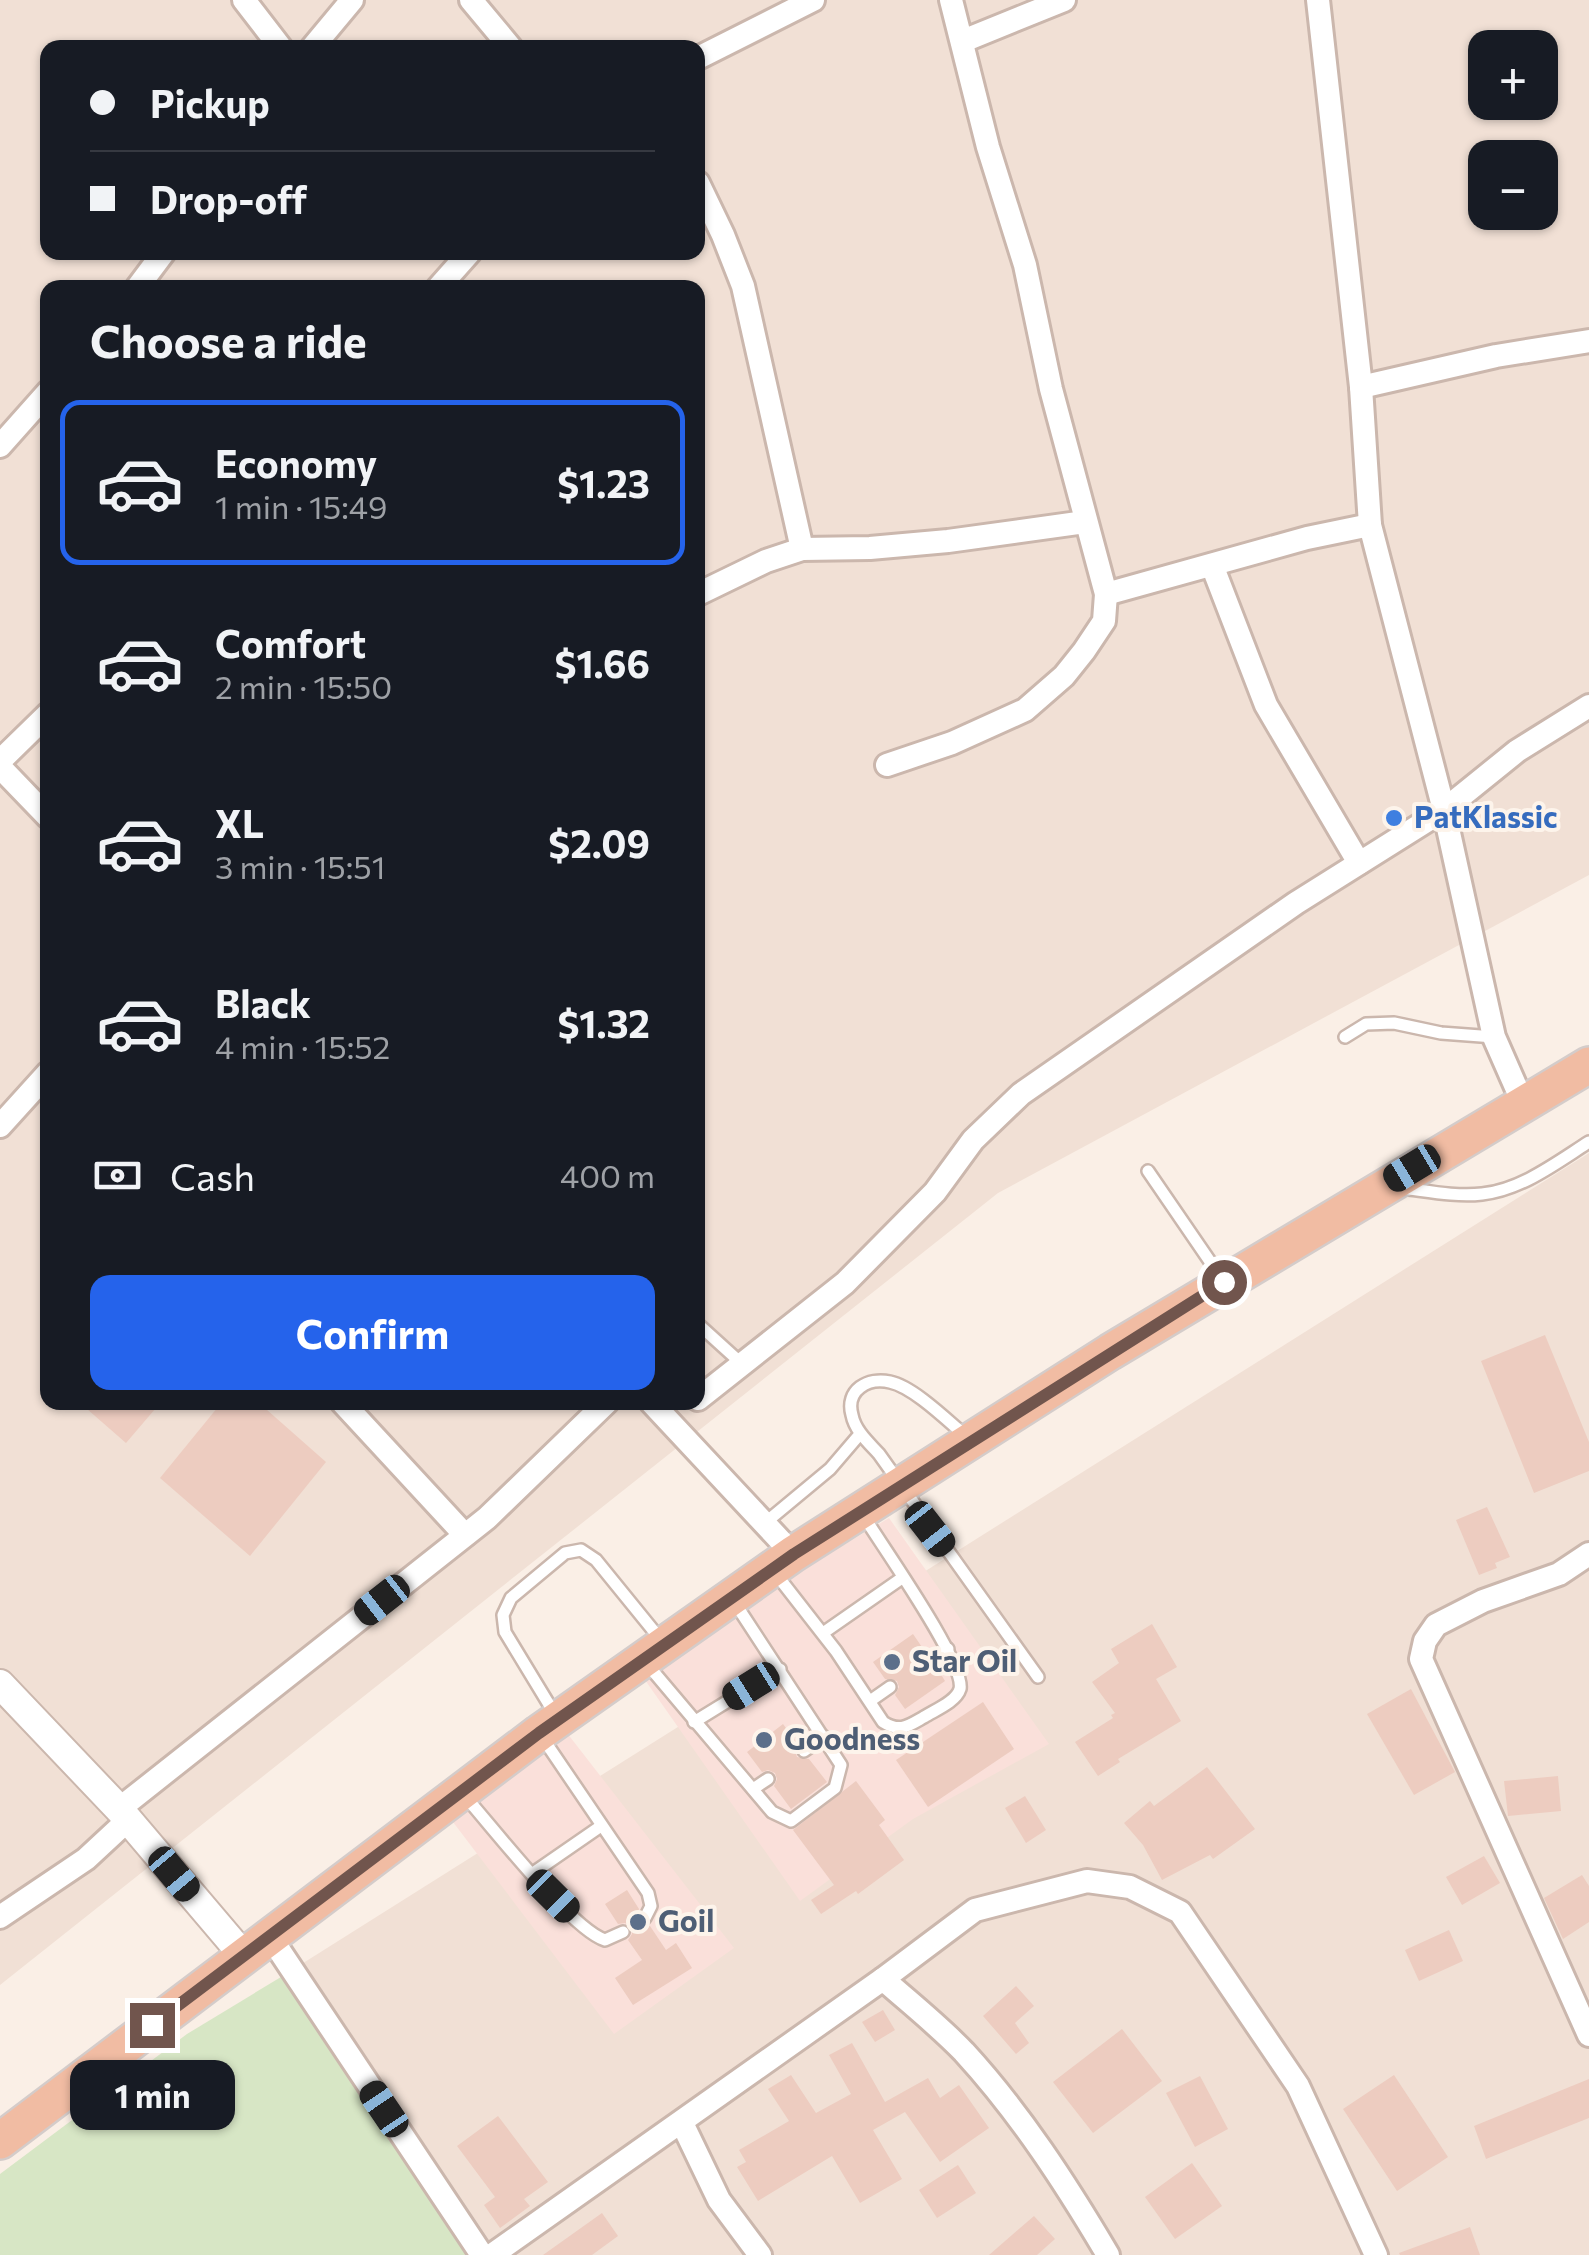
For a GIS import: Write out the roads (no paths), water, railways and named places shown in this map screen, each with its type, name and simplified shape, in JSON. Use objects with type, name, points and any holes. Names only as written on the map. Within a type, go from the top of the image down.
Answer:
[{"type":"highway","points":[[0,2141],[548,1726],[783,1562],[1224,1282],[1589,1065]]},
{"type":"street","points":[[244,0],[275,40]]},
{"type":"street","points":[[319,40],[352,0]]},
{"type":"street","points":[[471,0],[505,40]]},
{"type":"street","points":[[705,54],[813,0]]},
{"type":"street","points":[[888,765],[1025,710],[1064,676],[1104,622],[1106,594],[1051,388],[1025,265],[988,147],[950,0]]},
{"type":"street","points":[[963,41],[1064,0]]},
{"type":"street","points":[[1318,0],[1361,387],[1370,525],[1444,810],[1494,1037],[1523,1103]]},
{"type":"street","points":[[705,197],[743,286],[802,549]]},
{"type":"street","points":[[445,280],[463,260]]},
{"type":"street","points":[[1361,387],[1496,356],[1589,341]]},
{"type":"street","points":[[0,446],[40,401]]},
{"type":"street","points":[[705,591],[766,561],[802,549],[948,541],[1086,522]]},
{"type":"street","points":[[1106,594],[1306,538],[1370,525]]},
{"type":"street","points":[[1212,565],[1266,705],[1359,863]]},
{"type":"street","points":[[705,1393],[845,1282],[936,1192],[973,1140],[1020,1094],[1359,863],[1444,810],[1516,751],[1589,706]]},
{"type":"street","points":[[40,722],[0,764],[40,808]]},
{"type":"street","points":[[0,1126],[40,1082]]},
{"type":"street","points":[[349,1410],[466,1535]]},
{"type":"street","points":[[0,1917],[86,1859],[124,1814],[487,1518],[599,1410]]},
{"type":"street","points":[[659,1410],[765,1523],[783,1562]]},
{"type":"street","points":[[671,1421],[684,1410]]},
{"type":"street","points":[[1589,1554],[1559,1574],[1483,1601],[1436,1625],[1425,1642],[1421,1660],[1589,2035]]},
{"type":"street","points":[[0,1684],[256,1945],[482,2255]]},
{"type":"street","points":[[492,2255],[976,1910],[1086,1882],[1130,1887],[1180,1912],[1298,2086],[1376,2255]]},
{"type":"street","points":[[883,1979],[963,2052],[1012,2110],[1068,2188],[1108,2255]]},
{"type":"street","points":[[682,2123],[720,2200],[760,2255]]},
{"type":"lane","points":[[1345,1037],[1366,1024],[1394,1023],[1494,1037]]},
{"type":"lane","points":[[1382,1187],[1477,1195],[1502,1191],[1546,1170],[1589,1142]]},
{"type":"lane","points":[[1148,1171],[1224,1282]]},
{"type":"lane","points":[[705,1330],[741,1362]]},
{"type":"lane","points":[[972,1440],[894,1382],[874,1380],[861,1384],[851,1397],[851,1415],[860,1434],[1038,1676]]},
{"type":"lane","points":[[765,1523],[830,1470],[860,1434]]},
{"type":"lane","points":[[783,1562],[823,1633],[883,1722],[904,1729],[954,1698],[960,1688],[960,1673],[948,1649],[860,1512]]},
{"type":"lane","points":[[645,1918],[651,1906],[648,1894],[601,1826],[548,1726],[504,1632],[502,1615],[510,1598],[565,1553],[580,1550],[596,1560],[694,1722],[772,1812],[791,1821],[835,1788],[842,1766],[731,1598]]},
{"type":"lane","points":[[823,1633],[902,1578]]},
{"type":"lane","points":[[931,1660],[948,1649]]},
{"type":"lane","points":[[694,1722],[780,1669]]},
{"type":"lane","points":[[870,1701],[890,1688]]},
{"type":"lane","points":[[804,1752],[824,1736]]},
{"type":"lane","points":[[753,1789],[768,1779]]},
{"type":"lane","points":[[461,1792],[593,1936],[605,1940],[623,1932]]},
{"type":"lane","points":[[532,1873],[601,1826]]},
{"type":"place","name":"PatKlassic","points":[[1394,818]]},
{"type":"place","name":"Star Oil","points":[[892,1662]]},
{"type":"place","name":"Goodness","points":[[764,1740]]},
{"type":"place","name":"Goil","points":[[638,1922]]}]
